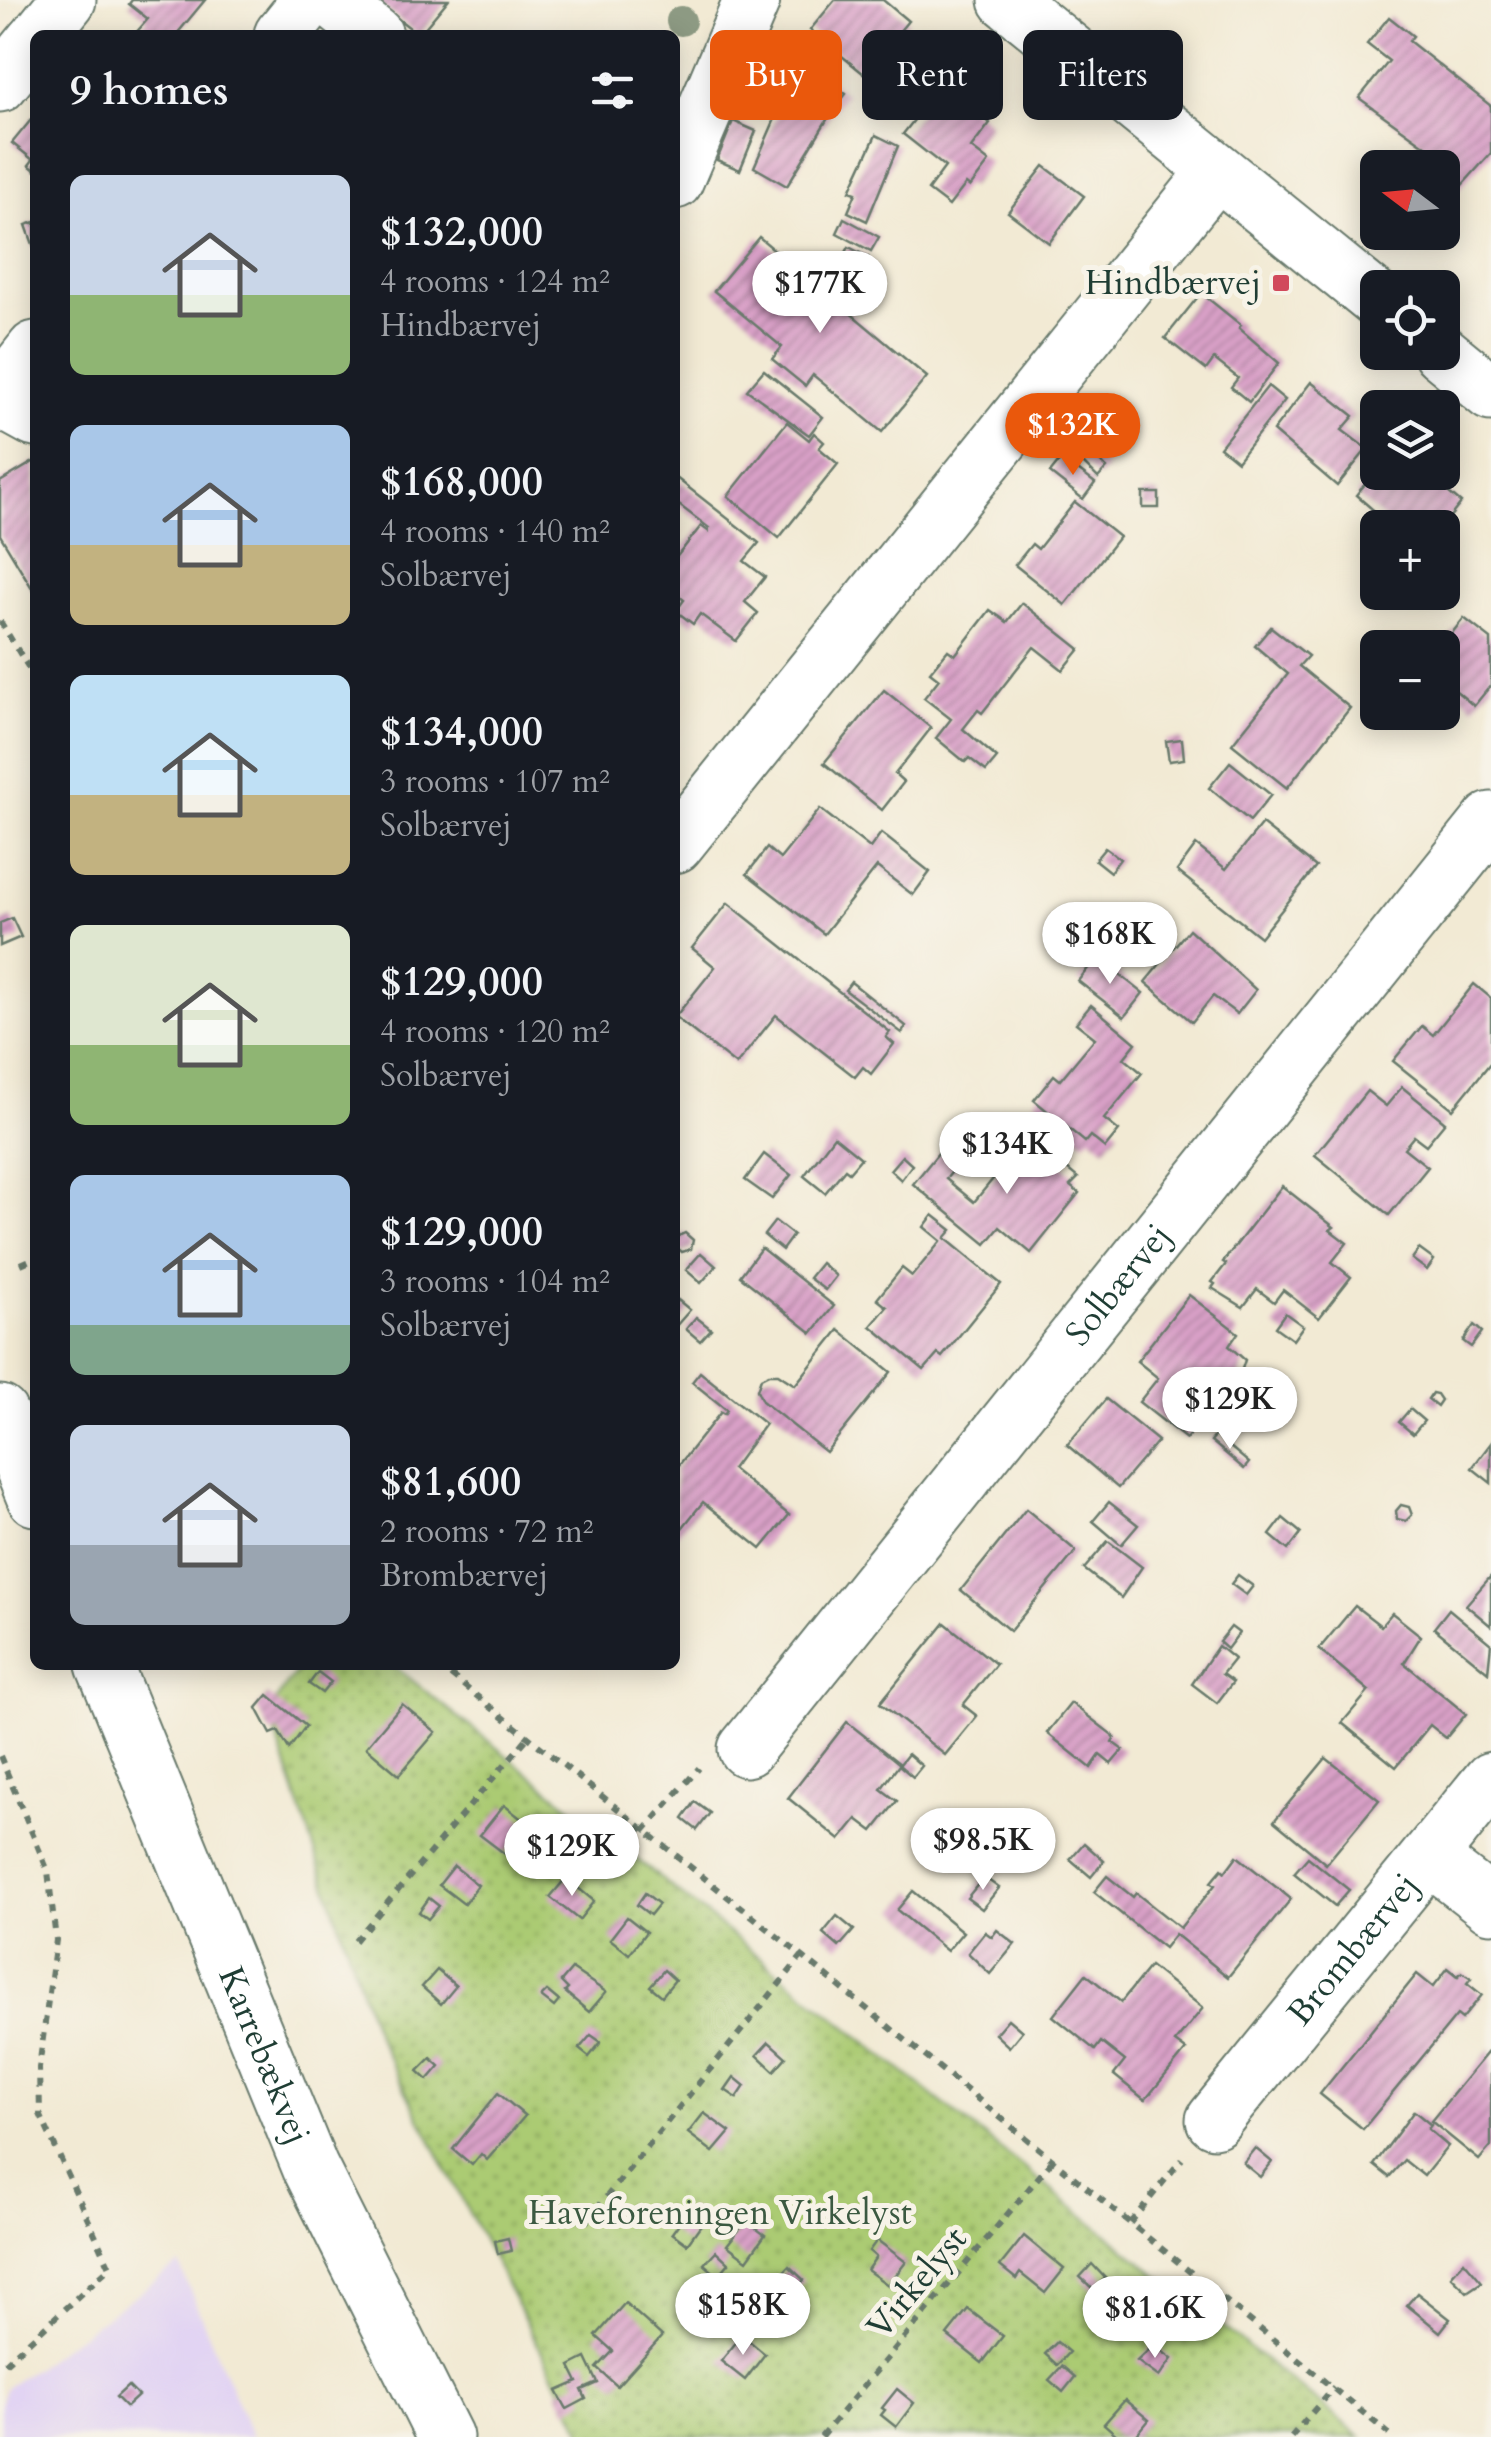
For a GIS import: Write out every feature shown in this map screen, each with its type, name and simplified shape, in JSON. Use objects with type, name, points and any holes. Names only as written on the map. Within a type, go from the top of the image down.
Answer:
[{"type":"street","points":[[44,30],[68,0]]},
{"type":"street","points":[[286,30],[310,0]]},
{"type":"street","points":[[331,0],[369,30]]},
{"type":"street","points":[[680,169],[752,0]]},
{"type":"street","points":[[1007,0],[1360,288]]},
{"type":"street","points":[[0,84],[30,47]]},
{"type":"street","points":[[680,839],[1216,172]]},
{"type":"street","points":[[30,355],[0,396],[30,416]]},
{"type":"street","points":[[1460,368],[1491,393]]},
{"type":"street","name":"Solbærvej","points":[[746,1749],[1491,820]]},
{"type":"street","points":[[0,1414],[30,1486]]},
{"type":"street","name":"Karrebækvej","points":[[106,1670],[310,2167],[445,2437]]},
{"type":"street","name":"Brombærvej","points":[[1214,2120],[1491,1780]]},
{"type":"street","points":[[1430,1856],[1491,1905]]},
{"type":"path","points":[[0,621],[30,670]]},
{"type":"path","points":[[21,1264],[30,1260]]},
{"type":"path","points":[[444,1670],[1393,2437]]},
{"type":"path","points":[[355,1941],[528,1736]]},
{"type":"path","points":[[644,1831],[717,1748],[746,1749]]},
{"type":"path","points":[[0,1756],[48,1871],[56,1940],[38,2068],[40,2114],[110,2268],[0,2368]]},
{"type":"path","points":[[586,2222],[802,1956]]},
{"type":"path","points":[[1129,2224],[1214,2120]]},
{"type":"path","name":"Virkelyst","points":[[821,2437],[1052,2161]]},
{"type":"path","points":[[1291,2437],[1334,2387]]},
{"type":"shaded area","points":[[179,2264],[252,2437],[0,2437],[0,2405],[5,2389]]},
{"type":"green space","name":"Haveforeningen Virkelyst","points":[[297,1670],[399,1670],[1361,2437],[586,2437],[376,2034],[268,1711]]},
{"type":"building","points":[[132,0],[205,0],[180,30],[138,30],[148,19],[129,4]]},
{"type":"building","points":[[374,0],[448,0],[423,30],[413,30]]},
{"type":"building","points":[[835,0],[883,0],[908,21],[901,30],[862,30],[862,72],[842,56],[842,30],[810,30]]},
{"type":"building","points":[[1389,17],[1413,36],[1409,41],[1491,106],[1491,153],[1460,187],[1460,150],[1431,150],[1359,98],[1389,61],[1367,44]]},
{"type":"building","points":[[775,120],[827,120],[787,186],[754,167]]},
{"type":"building","points":[[914,120],[986,120],[990,123],[971,148],[989,162],[949,206],[928,190],[945,167],[903,134]]},
{"type":"building","points":[[30,121],[30,158],[12,143]]},
{"type":"building","points":[[733,121],[756,131],[740,170],[717,160]]},
{"type":"building","points":[[876,135],[898,146],[867,221],[848,212],[856,193],[850,191]]},
{"type":"building","points":[[1044,166],[1084,196],[1049,243],[1008,212]]},
{"type":"building","points":[[844,218],[879,237],[871,251],[837,233]]},
{"type":"building","points":[[759,237],[927,377],[882,432],[813,375],[805,386],[772,359],[782,347],[714,291]]},
{"type":"building","points":[[849,247],[868,257],[861,269],[842,260]]},
{"type":"building","points":[[1201,293],[1279,363],[1249,402],[1231,387],[1238,378],[1214,359],[1206,370],[1165,338]]},
{"type":"building","points":[[764,370],[823,417],[809,435],[747,390]]},
{"type":"building","points":[[1311,382],[1354,416],[1342,430],[1360,444],[1360,458],[1337,486],[1273,431]]},
{"type":"building","points":[[1268,386],[1285,400],[1237,461],[1220,447]]},
{"type":"building","points":[[787,422],[809,440],[814,433],[824,442],[819,448],[838,464],[779,538],[728,496]]},
{"type":"building","points":[[1089,451],[1107,468],[1098,478],[1080,460]]},
{"type":"building","points":[[1062,458],[1095,483],[1083,499],[1050,473]]},
{"type":"building","points":[[30,464],[30,585],[0,535],[0,482]]},
{"type":"building","points":[[680,481],[759,543],[744,561],[765,577],[745,602],[758,613],[736,641],[700,614],[693,624],[680,614],[684,600],[680,597],[680,553],[701,526],[708,531],[680,506]]},
{"type":"building","points":[[1360,490],[1445,490],[1461,503],[1455,510],[1373,510],[1356,495]]},
{"type":"building","points":[[1143,493],[1159,493],[1159,508],[1143,508]]},
{"type":"building","points":[[1075,502],[1119,537],[1065,605],[1015,565],[1032,544],[1038,549]]},
{"type":"building","points":[[1022,603],[1080,649],[1063,670],[1034,647],[982,713],[978,710],[963,729],[997,758],[986,771],[969,758],[965,762],[936,738],[951,719],[924,698],[939,679],[930,672],[948,650],[955,655],[990,610],[1007,622]]},
{"type":"building","points":[[1464,618],[1491,639],[1491,685],[1474,706],[1460,694],[1460,630],[1454,630]]},
{"type":"building","points":[[1271,627],[1308,656],[1299,666],[1350,708],[1287,788],[1232,744],[1288,674],[1255,646]]},
{"type":"building","points":[[884,690],[931,728],[895,774],[904,782],[882,810],[824,763]]},
{"type":"building","points":[[1182,739],[1184,759],[1169,761],[1166,741]]},
{"type":"building","points":[[1230,762],[1271,795],[1250,821],[1209,788]]},
{"type":"building","points":[[820,809],[870,848],[881,833],[930,872],[913,895],[877,867],[824,934],[747,874],[767,848],[780,859]]},
{"type":"building","points":[[1262,824],[1316,867],[1260,937],[1177,871],[1196,845],[1226,869]]},
{"type":"building","points":[[1105,848],[1120,859],[1110,872],[1095,860]]},
{"type":"building","points":[[728,903],[890,1032],[886,1037],[894,1044],[871,1074],[863,1067],[855,1077],[776,1015],[736,1065],[680,1021],[680,1011],[715,967],[692,948]]},
{"type":"building","points":[[12,918],[21,937],[0,946],[0,923]]},
{"type":"building","points":[[1189,929],[1256,990],[1237,1014],[1213,996],[1192,1022],[1145,982]]},
{"type":"building","points":[[1097,957],[1143,993],[1124,1017],[1078,981]]},
{"type":"building","points":[[851,982],[906,1026],[902,1033],[845,990]]},
{"type":"building","points":[[1474,984],[1491,998],[1491,1062],[1453,1109],[1393,1061],[1422,1026],[1433,1035]]},
{"type":"building","points":[[1091,1005],[1136,1043],[1124,1058],[1142,1073],[1104,1119],[1119,1131],[1105,1148],[1090,1136],[1085,1142],[1034,1100],[1054,1075],[1060,1080],[1095,1038],[1076,1023]]},
{"type":"building","points":[[1402,1087],[1445,1122],[1426,1145],[1414,1136],[1404,1148],[1428,1167],[1389,1215],[1315,1155],[1367,1091],[1386,1106]]},
{"type":"building","points":[[834,1136],[861,1158],[849,1172],[845,1169],[825,1193],[804,1176]]},
{"type":"building","points":[[1021,1145],[1036,1157],[1043,1149],[1078,1178],[1070,1186],[1079,1193],[1031,1253],[1000,1227],[986,1244],[913,1184],[939,1152],[956,1167],[946,1179],[974,1202]]},
{"type":"building","points":[[764,1154],[791,1175],[772,1199],[745,1180]]},
{"type":"building","points":[[902,1156],[912,1165],[901,1180],[890,1170]]},
{"type":"building","points":[[1282,1186],[1334,1227],[1330,1230],[1347,1243],[1332,1262],[1351,1277],[1319,1318],[1283,1290],[1274,1302],[1257,1289],[1243,1307],[1212,1288],[1212,1282],[1226,1264],[1223,1262]]},
{"type":"building","points":[[933,1215],[952,1230],[945,1238],[1001,1284],[942,1357],[938,1354],[924,1370],[871,1326],[887,1307],[877,1299],[902,1268],[912,1276],[941,1241],[924,1227]]},
{"type":"building","points":[[775,1221],[793,1235],[782,1250],[764,1235]]},
{"type":"building","points":[[685,1233],[693,1240],[691,1249],[680,1250],[680,1236]]},
{"type":"building","points":[[761,1248],[834,1306],[812,1333],[740,1276]]},
{"type":"building","points":[[1419,1249],[1434,1260],[1427,1270],[1412,1259]]},
{"type":"building","points":[[701,1253],[716,1266],[701,1283],[686,1270]]},
{"type":"building","points":[[821,1263],[836,1276],[825,1290],[809,1278]]},
{"type":"building","points":[[1189,1295],[1238,1333],[1229,1346],[1245,1360],[1227,1415],[1205,1415],[1186,1439],[1139,1402],[1158,1378],[1137,1361]]},
{"type":"building","points":[[680,1302],[690,1310],[680,1321]]},
{"type":"building","points":[[1285,1313],[1303,1326],[1293,1340],[1275,1327]]},
{"type":"building","points":[[696,1317],[711,1329],[700,1341],[686,1329]]},
{"type":"building","points":[[1474,1325],[1482,1332],[1471,1347],[1463,1341]]},
{"type":"building","points":[[839,1330],[891,1372],[826,1452],[762,1401],[757,1390],[761,1378],[769,1374],[778,1374],[795,1385]]},
{"type":"building","points":[[700,1372],[765,1424],[732,1469],[789,1515],[761,1549],[703,1502],[680,1531],[680,1464],[721,1412],[727,1410],[692,1382]]},
{"type":"building","points":[[1432,1393],[1441,1400],[1437,1406],[1428,1399]]},
{"type":"building","points":[[1106,1399],[1158,1441],[1118,1488],[1067,1445]]},
{"type":"building","points":[[1410,1409],[1424,1421],[1413,1434],[1399,1422]]},
{"type":"building","points":[[1216,1435],[1249,1463],[1244,1469],[1211,1441]]},
{"type":"building","points":[[1491,1443],[1491,1483],[1472,1468]]},
{"type":"building","points":[[1109,1502],[1138,1525],[1121,1545],[1093,1521]]},
{"type":"building","points":[[1401,1505],[1409,1507],[1412,1515],[1406,1521],[1397,1519],[1396,1511]]},
{"type":"building","points":[[1026,1509],[1076,1551],[1010,1631],[961,1590]]},
{"type":"building","points":[[1283,1518],[1301,1533],[1288,1550],[1270,1535]]},
{"type":"building","points":[[1108,1541],[1142,1567],[1121,1598],[1084,1569]]},
{"type":"building","points":[[1238,1575],[1253,1586],[1246,1595],[1231,1584]]},
{"type":"building","points":[[1491,1576],[1491,1626],[1466,1605]]},
{"type":"building","points":[[1355,1606],[1381,1626],[1392,1613],[1421,1636],[1404,1663],[1466,1714],[1446,1738],[1430,1725],[1396,1767],[1342,1723],[1369,1691],[1319,1649]]},
{"type":"building","points":[[1449,1609],[1491,1644],[1488,1672],[1434,1628]]},
{"type":"building","points":[[945,1623],[996,1664],[963,1705],[977,1716],[945,1755],[880,1703]]},
{"type":"building","points":[[1231,1627],[1239,1633],[1227,1649],[1219,1642]]},
{"type":"building","points":[[1218,1646],[1234,1659],[1222,1674],[1233,1682],[1217,1703],[1192,1684]]},
{"type":"building","points":[[318,1672],[331,1682],[322,1693],[309,1684]]},
{"type":"building","points":[[268,1695],[306,1726],[289,1749],[278,1731],[271,1734],[257,1708]]},
{"type":"building","points":[[1071,1703],[1115,1737],[1112,1742],[1123,1750],[1111,1764],[1100,1755],[1091,1768],[1047,1733]]},
{"type":"building","points":[[402,1704],[436,1732],[399,1775],[366,1747]]},
{"type":"building","points":[[847,1722],[900,1764],[908,1754],[922,1766],[913,1777],[899,1765],[881,1789],[897,1801],[873,1831],[857,1819],[840,1840],[788,1798]]},
{"type":"building","points":[[1326,1758],[1379,1800],[1326,1864],[1274,1821]]},
{"type":"building","points":[[695,1802],[710,1813],[697,1830],[683,1819]]},
{"type":"building","points":[[504,1805],[529,1825],[505,1854],[480,1835]]},
{"type":"building","points":[[1084,1843],[1104,1861],[1091,1877],[1070,1859]]},
{"type":"building","points":[[1237,1856],[1291,1899],[1228,1977],[1175,1934],[1164,1948],[1094,1892],[1107,1876],[1180,1928],[1215,1885],[1211,1882]]},
{"type":"building","points":[[1308,1857],[1349,1890],[1335,1906],[1294,1873]]},
{"type":"building","points":[[454,1866],[478,1885],[464,1904],[439,1885]]},
{"type":"building","points":[[984,1877],[999,1888],[982,1909],[967,1898]]},
{"type":"building","points":[[566,1878],[594,1901],[579,1920],[550,1897]]},
{"type":"building","points":[[913,1891],[963,1932],[947,1951],[897,1910]]},
{"type":"building","points":[[645,1893],[659,1904],[650,1915],[637,1905]]},
{"type":"building","points":[[429,1898],[439,1906],[428,1919],[419,1912]]},
{"type":"building","points":[[837,1916],[854,1930],[839,1947],[823,1933]]},
{"type":"building","points":[[627,1917],[646,1932],[629,1954],[610,1939]]},
{"type":"building","points":[[997,1930],[1015,1944],[990,1974],[968,1953],[985,1932],[992,1937]]},
{"type":"building","points":[[1150,1966],[1203,2008],[1175,2042],[1186,2050],[1145,2100],[1114,2075],[1125,2061],[1101,2042],[1095,2050],[1053,2016],[1086,1974],[1121,2002]]},
{"type":"building","points":[[1448,1968],[1458,1976],[1462,1972],[1471,1978],[1467,1983],[1482,1995],[1462,2019],[1457,2015],[1363,2129],[1320,2094],[1417,1974],[1433,1987]]},
{"type":"building","points":[[572,1969],[606,1992],[589,2012],[565,1992],[568,1989],[561,1982]]},
{"type":"building","points":[[437,1970],[456,1986],[441,2004],[422,1987]]},
{"type":"building","points":[[664,1970],[675,1980],[662,1996],[650,1986]]},
{"type":"building","points":[[547,1991],[559,2001],[554,2007],[541,1997]]},
{"type":"building","points":[[1008,2019],[1022,2031],[1009,2047],[995,2034]]},
{"type":"building","points":[[591,2035],[601,2042],[589,2057],[579,2049]]},
{"type":"building","points":[[769,2042],[786,2057],[774,2071],[757,2055]]},
{"type":"building","points":[[1491,2048],[1491,2146],[1479,2160],[1431,2121]]},
{"type":"building","points":[[431,2058],[440,2066],[428,2080],[418,2071]]},
{"type":"building","points":[[734,2077],[745,2086],[737,2098],[725,2090]]},
{"type":"building","points":[[498,2093],[525,2116],[487,2160],[481,2154],[472,2165],[453,2149]]},
{"type":"building","points":[[1414,2111],[1448,2146],[1424,2176],[1404,2160],[1389,2177],[1374,2165]]},
{"type":"building","points":[[704,2113],[730,2132],[713,2152],[688,2133]]},
{"type":"building","points":[[1255,2148],[1272,2162],[1260,2177],[1243,2163]]},
{"type":"building","points":[[690,2208],[705,2219],[687,2244],[672,2233]]},
{"type":"building","points":[[746,2221],[765,2235],[747,2260],[727,2245]]},
{"type":"building","points":[[1024,2236],[1064,2269],[1045,2293],[1020,2273],[1016,2279],[1000,2266]]},
{"type":"building","points":[[508,2238],[511,2251],[498,2254],[495,2241]]},
{"type":"building","points":[[877,2240],[906,2262],[888,2285],[867,2270],[876,2257],[869,2251]]},
{"type":"building","points":[[716,2251],[729,2263],[718,2276],[704,2264]]},
{"type":"building","points":[[1464,2261],[1482,2282],[1467,2292],[1451,2276]]},
{"type":"building","points":[[1092,2264],[1105,2278],[1094,2290],[1080,2277]]},
{"type":"building","points":[[789,2266],[804,2280],[780,2306],[765,2293]]},
{"type":"building","points":[[1417,2293],[1450,2319],[1440,2332],[1407,2305]]},
{"type":"building","points":[[625,2303],[662,2336],[617,2386],[597,2368],[613,2351],[596,2336]]},
{"type":"building","points":[[968,2309],[1003,2336],[982,2363],[947,2335]]},
{"type":"building","points":[[742,2335],[765,2354],[745,2380],[721,2361]]},
{"type":"building","points":[[1057,2342],[1069,2352],[1057,2365],[1045,2354]]},
{"type":"building","points":[[1154,2345],[1172,2359],[1159,2377],[1137,2361]]},
{"type":"building","points":[[586,2358],[598,2383],[582,2390],[586,2399],[567,2409],[557,2391],[578,2382],[570,2366]]},
{"type":"building","points":[[1062,2366],[1075,2377],[1063,2392],[1049,2380]]},
{"type":"building","points":[[128,2386],[138,2396],[126,2407],[116,2397]]},
{"type":"building","points":[[897,2389],[914,2403],[896,2427],[881,2415]]},
{"type":"building","points":[[1125,2400],[1149,2420],[1135,2437],[1119,2437],[1104,2424]]},
{"type":"place","name":"Hindbærvej","points":[[1281,283]]}]
